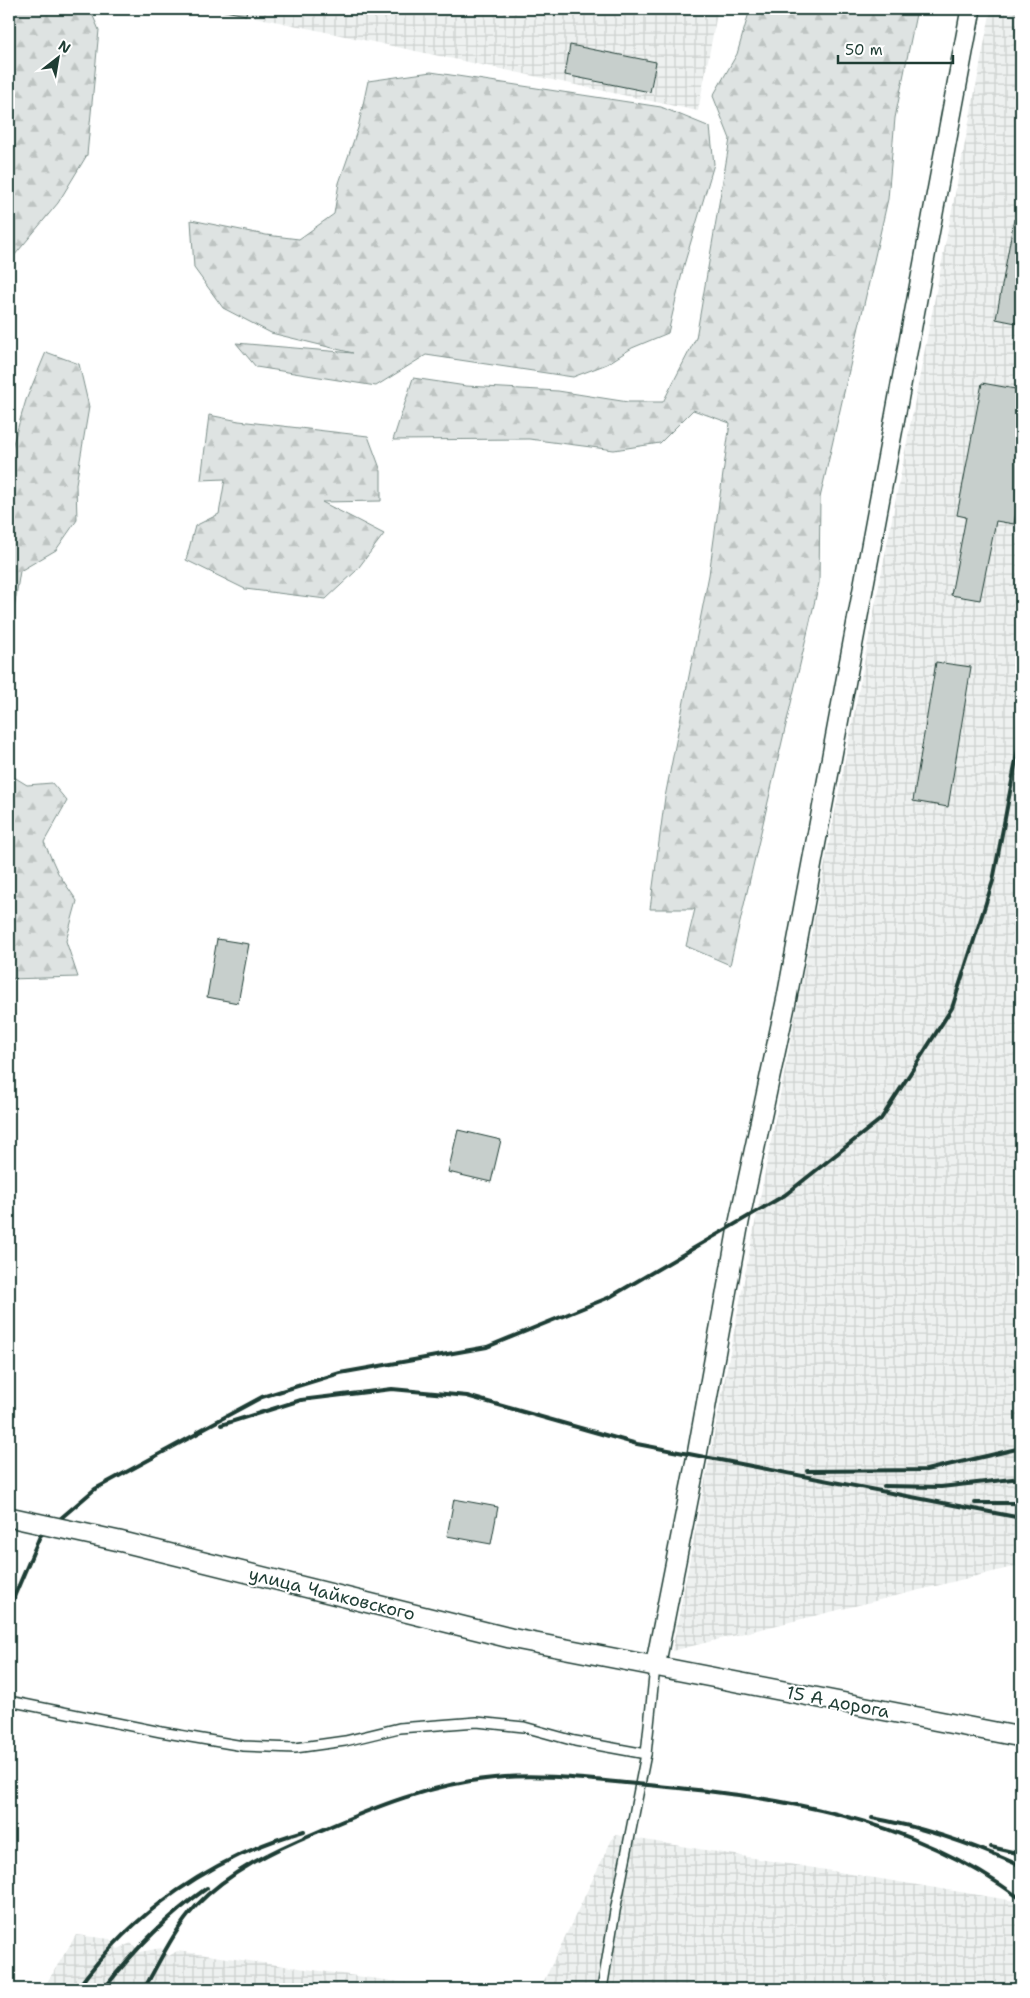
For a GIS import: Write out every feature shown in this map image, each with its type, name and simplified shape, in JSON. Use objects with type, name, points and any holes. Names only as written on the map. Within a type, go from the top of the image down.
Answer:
[{"type":"street","points":[[655,1667],[697,1455],[739,1222],[789,988],[971,9]]},
{"type":"street","name":"улица Чайковского","points":[[9,1517],[119,1541],[510,1638],[655,1667]]},
{"type":"street","name":"15 А дорога","points":[[655,1667],[1021,1737]]},
{"type":"lane","points":[[602,1989],[615,1911],[646,1754],[655,1667]]},
{"type":"lane","points":[[9,1701],[161,1732],[243,1746],[295,1748],[345,1741],[399,1728],[477,1722],[524,1726],[575,1741],[646,1754]]},
{"type":"path","points":[[553,16],[554,9]]},
{"type":"shaded area","points":[[250,9],[718,9],[698,111],[246,15]]},
{"type":"shaded area","points":[[991,9],[1021,9],[1021,1565],[672,1651]]},
{"type":"shaded area","points":[[614,1835],[1021,1902],[1021,1989],[540,1989]]},
{"type":"shaded area","points":[[76,1935],[110,1939],[118,1949],[131,1943],[140,1952],[161,1948],[169,1956],[177,1951],[450,1989],[43,1989]]},
{"type":"green space","points":[[9,9],[90,9],[99,30],[87,155],[58,203],[9,262]]},
{"type":"green space","points":[[750,9],[917,9],[895,118],[888,199],[820,498],[819,583],[730,965],[686,946],[695,909],[650,909],[665,797],[709,575],[730,423],[693,410],[660,443],[614,450],[529,439],[393,440],[413,378],[466,386],[558,391],[628,402],[663,402],[696,338],[730,139],[713,96],[737,54]]},
{"type":"green space","points":[[431,72],[661,107],[710,127],[714,164],[684,265],[668,333],[632,348],[607,364],[573,377],[426,355],[376,386],[256,367],[236,343],[353,353],[271,333],[223,308],[194,268],[191,220],[266,235],[299,239],[334,214],[339,183],[358,128],[368,81]]},
{"type":"green space","points":[[46,352],[79,364],[89,407],[76,484],[77,520],[56,550],[20,571],[9,641],[9,457],[26,400]]},
{"type":"green space","points":[[209,415],[239,421],[368,436],[381,471],[381,501],[322,502],[384,534],[356,571],[326,599],[245,589],[186,560],[195,526],[219,514],[225,479],[201,480]]},
{"type":"green space","points":[[9,774],[27,785],[52,783],[67,801],[44,842],[58,873],[77,901],[66,941],[78,977],[9,979]]},
{"type":"building","points":[[214,9],[247,9],[246,15]]},
{"type":"building","points":[[570,45],[656,62],[650,92],[565,75]]},
{"type":"building","points":[[1014,219],[1021,221],[1021,324],[996,319]]},
{"type":"building","points":[[982,383],[1021,390],[1021,482],[1014,524],[996,521],[980,600],[951,595],[966,517],[957,515]]},
{"type":"building","points":[[936,662],[971,667],[948,807],[913,801]]},
{"type":"building","points":[[217,939],[249,944],[238,1003],[207,997]]},
{"type":"building","points":[[458,1130],[501,1140],[491,1182],[448,1172]]},
{"type":"building","points":[[454,1499],[498,1507],[491,1544],[447,1536]]},
{"type":"railway","points":[[197,1432],[262,1397],[340,1373],[487,1347],[610,1297],[785,1195],[881,1119],[952,1008],[993,881],[1021,734]]},
{"type":"railway","points":[[221,1425],[301,1400],[392,1389],[467,1396],[637,1444],[1021,1518]]},
{"type":"railway","points":[[9,1616],[11,1604],[40,1536],[95,1489],[202,1431]]},
{"type":"railway","points":[[807,1471],[926,1470],[1021,1448]]},
{"type":"railway","points":[[884,1486],[941,1487],[1021,1478]]},
{"type":"railway","points":[[975,1503],[1021,1503]]},
{"type":"railway","points":[[144,1989],[174,1935],[188,1915],[209,1894],[237,1872],[268,1854],[382,1806],[448,1785],[494,1778],[530,1776],[688,1789],[789,1803],[838,1814],[885,1828],[932,1847],[977,1870],[1021,1899]]},
{"type":"railway","points":[[872,1818],[948,1837],[1021,1866]]},
{"type":"railway","points":[[77,1989],[123,1935],[177,1891],[207,1872],[238,1856],[270,1842],[304,1831]]},
{"type":"railway","points":[[991,1847],[1021,1854]]},
{"type":"railway","points":[[104,1989],[152,1934],[178,1910],[207,1888]]}]
